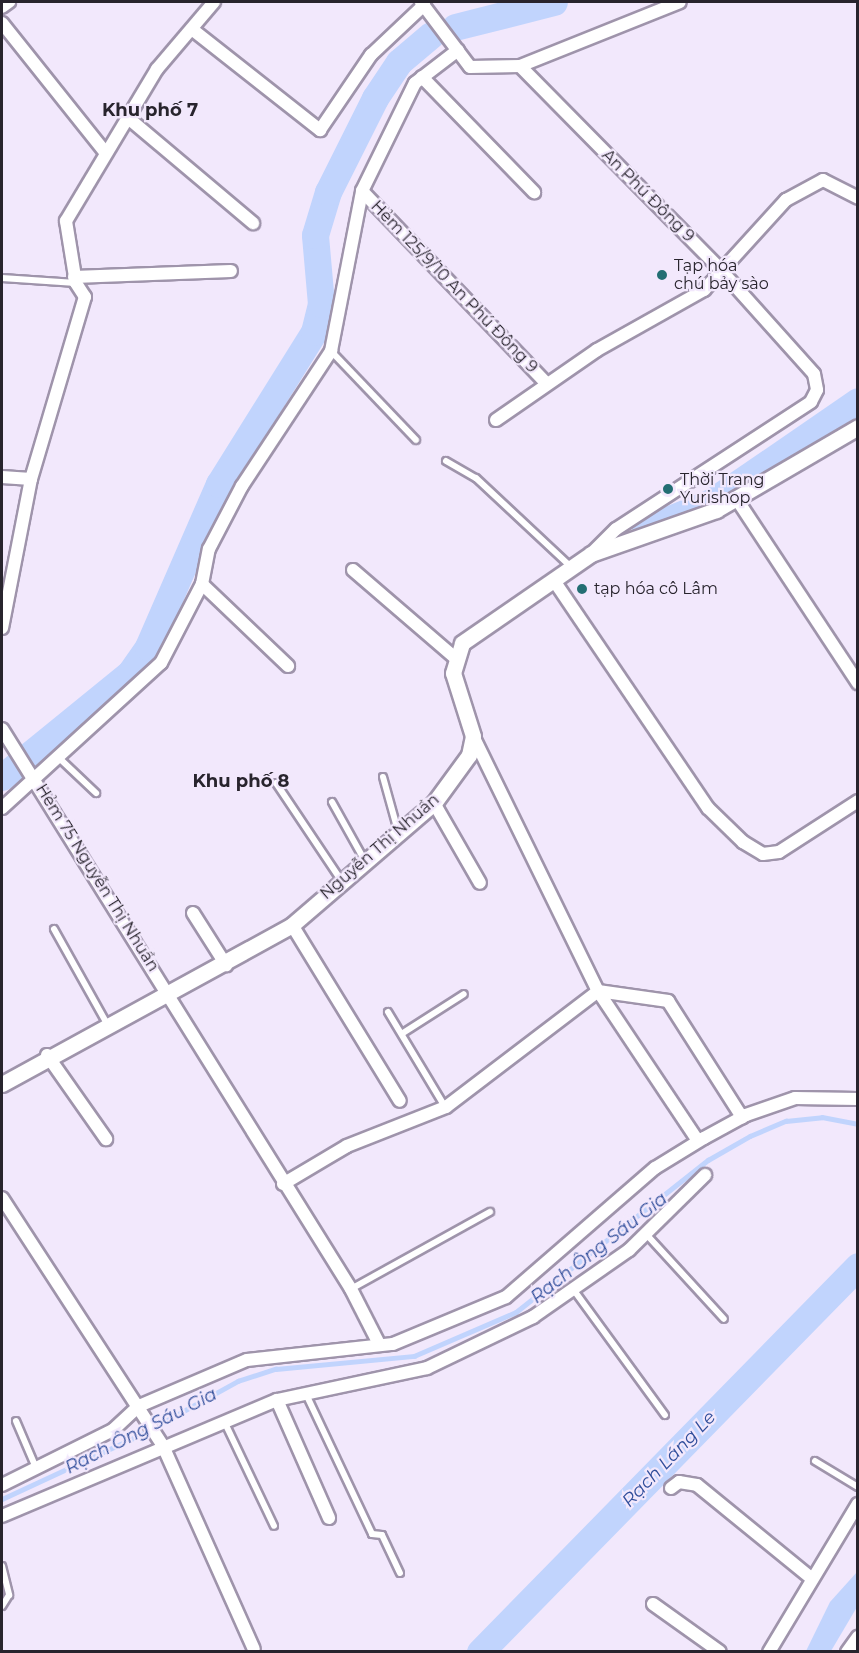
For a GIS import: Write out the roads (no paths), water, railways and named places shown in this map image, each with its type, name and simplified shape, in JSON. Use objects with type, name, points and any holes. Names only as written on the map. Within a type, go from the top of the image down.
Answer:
[{"type":"street","points":[[2,7],[9,2]]},
{"type":"street","points":[[2,628],[31,479],[85,297],[75,280],[66,221],[105,152],[157,69],[193,30],[214,2]]},
{"type":"street","points":[[193,30],[320,130],[371,55],[423,3],[470,67],[520,66],[680,2]]},
{"type":"street","points":[[2,23],[105,152]]},
{"type":"street","points":[[2,808],[30,769],[56,756],[161,663],[202,585],[209,549],[242,486],[331,351],[362,191],[422,77],[458,50]]},
{"type":"street","name":"An Phú Đông 9","points":[[520,66],[719,268],[814,374],[817,390],[811,402],[616,529],[591,554]]},
{"type":"street","points":[[422,77],[534,192]]},
{"type":"street","points":[[127,117],[253,223]]},
{"type":"street","points":[[496,420],[546,383],[704,290],[719,268],[786,200],[823,180],[858,198]]},
{"type":"street","name":"Hẻm 125/9/10 An Phú Đông 9","points":[[362,191],[546,383]]},
{"type":"street","points":[[75,280],[231,271]]},
{"type":"street","points":[[698,1142],[598,991],[473,736],[453,673],[453,657],[462,643],[555,582],[591,554],[736,498],[858,427]]},
{"type":"street","points":[[2,477],[31,479]]},
{"type":"street","points":[[736,498],[858,683]]},
{"type":"street","points":[[353,570],[453,657]]},
{"type":"street","points":[[555,582],[708,808],[743,842],[763,854],[779,852],[858,801]]},
{"type":"street","points":[[202,585],[288,666]]},
{"type":"street","name":"Nguyễn Thị Nhuần","points":[[2,1084],[47,1055],[167,992],[226,965],[292,926],[398,831],[434,803],[469,755],[473,736]]},
{"type":"street","name":"Hẻm 75 Nguyễn Thị Nhuần","points":[[6,739],[30,769],[283,1184],[351,1289],[379,1344]]},
{"type":"street","points":[[434,803],[480,883]]},
{"type":"street","points":[[194,913],[226,965]]},
{"type":"street","points":[[292,926],[400,1101]]},
{"type":"street","points":[[283,1184],[347,1146],[446,1107],[598,991],[668,1001],[742,1117]]},
{"type":"street","points":[[47,1055],[106,1139]]},
{"type":"street","points":[[2,1485],[113,1430],[142,1409],[247,1360],[393,1344],[506,1297],[655,1168],[742,1117],[795,1098],[858,1099]]},
{"type":"street","points":[[2,1516],[162,1443],[304,1391],[427,1368],[533,1317],[646,1233],[705,1175]]},
{"type":"street","points":[[2,1198],[142,1409],[162,1443],[254,1649]]},
{"type":"street","points":[[277,1400],[329,1518]]},
{"type":"street","points":[[671,1488],[679,1482],[697,1485],[811,1578]]},
{"type":"street","points":[[770,1652],[811,1578],[858,1504]]},
{"type":"street","points":[[653,1604],[720,1652]]},
{"type":"street","points":[[847,1652],[858,1637]]},
{"type":"lane","points":[[2,278],[75,280]]},
{"type":"lane","points":[[331,351],[416,440]]},
{"type":"lane","points":[[446,461],[476,478],[573,568]]},
{"type":"lane","points":[[56,756],[73,777],[96,793]]},
{"type":"lane","points":[[383,777],[398,831]]},
{"type":"lane","points":[[276,783],[341,881]]},
{"type":"lane","points":[[332,802],[366,862]]},
{"type":"lane","points":[[54,929],[107,1024]]},
{"type":"lane","points":[[403,1033],[464,994]]},
{"type":"lane","points":[[388,1012],[403,1033],[446,1107]]},
{"type":"lane","points":[[351,1289],[490,1212]]},
{"type":"lane","points":[[646,1233],[724,1319]]},
{"type":"lane","points":[[573,1289],[665,1415]]},
{"type":"lane","points":[[304,1391],[372,1534],[382,1535],[400,1574]]},
{"type":"lane","points":[[224,1420],[274,1526]]},
{"type":"lane","points":[[16,1421],[37,1468]]},
{"type":"lane","points":[[815,1461],[858,1487]]},
{"type":"lane","points":[[2,1566],[9,1595],[2,1605]]},
{"type":"water","points":[[857,1572],[857,1607],[831,1651],[806,1651],[830,1602]]},
{"type":"waterway","points":[[455,27],[554,2]]},
{"type":"waterway","points":[[2,777],[130,673],[148,647],[219,484],[314,332],[321,304],[315,235],[328,192],[375,98],[399,62],[431,35]]},
{"type":"waterway","points":[[645,529],[711,502],[858,401]]},
{"type":"waterway","name":"Rạch Ông Sáu Gia","points":[[2,1499],[140,1435],[238,1381],[276,1369],[414,1356],[516,1312],[708,1160],[750,1136],[786,1121],[822,1117],[858,1124]]},
{"type":"waterway","name":"Rạch Láng Le","points":[[480,1652],[858,1266]]},
{"type":"place","name":"Tạp hóa chú bảy sào","points":[[662,275]]},
{"type":"place","name":"Thời Trang Yurishop","points":[[668,489]]},
{"type":"place","name":"tạp hóa cô Lâm","points":[[582,589]]},
{"type":"district","name":"Khu phố 7","points":[[150,110]]},
{"type":"district","name":"Khu phố 8","points":[[241,781]]}]
